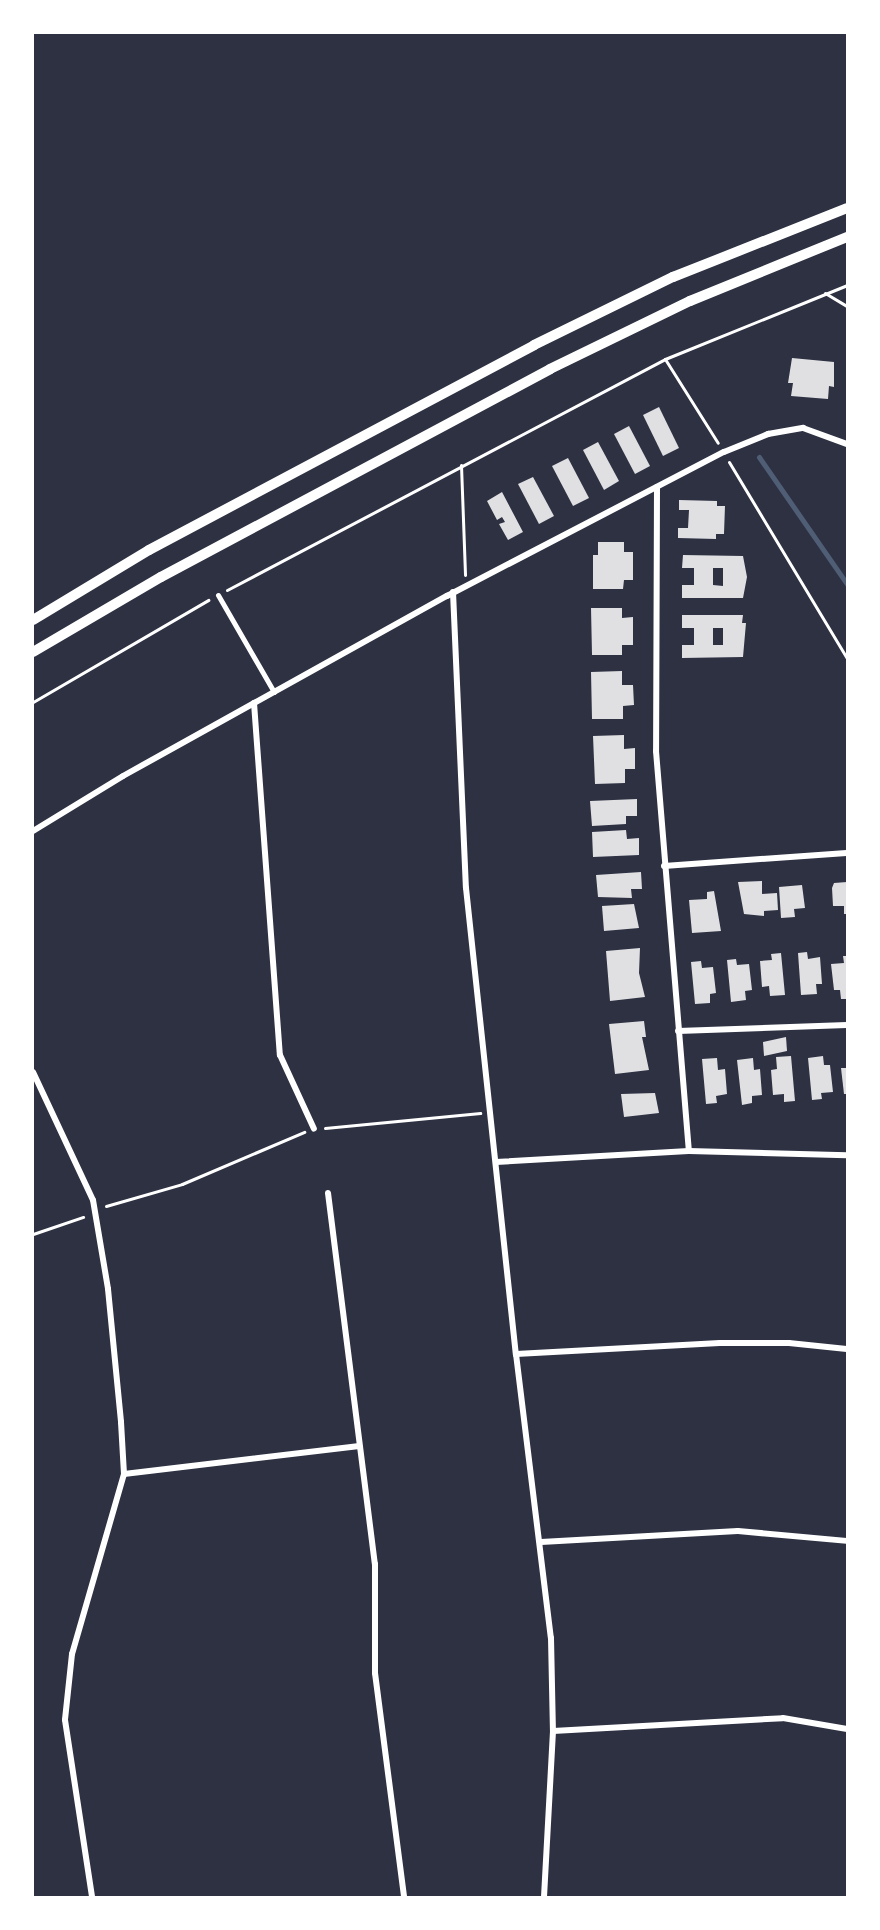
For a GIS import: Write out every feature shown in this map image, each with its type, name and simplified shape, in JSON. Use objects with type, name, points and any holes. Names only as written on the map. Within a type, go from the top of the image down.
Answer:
[{"type":"main road","points":[[33,620],[149,550],[534,345],[673,277],[847,208]]},
{"type":"main road","points":[[33,652],[161,577],[550,369],[690,301],[847,237]]},
{"type":"street","points":[[33,831],[254,703],[453,592],[724,452],[768,434],[803,428],[847,444]]},
{"type":"street","points":[[657,487],[656,751],[689,1151]]},
{"type":"street","points":[[453,592],[466,888],[516,1354],[541,1542],[551,1638],[553,1731],[544,1897]]},
{"type":"street","points":[[218,595],[274,692]]},
{"type":"street","points":[[254,703],[280,1055],[314,1129]]},
{"type":"street","points":[[664,866],[847,853]]},
{"type":"street","points":[[678,1031],[847,1025]]},
{"type":"street","points":[[33,1071],[93,1200],[108,1288],[124,1474],[72,1654],[65,1720],[92,1897]]},
{"type":"street","points":[[496,1162],[689,1151],[847,1155]]},
{"type":"street","points":[[328,1193],[375,1564],[375,1673],[404,1897]]},
{"type":"street","points":[[516,1354],[720,1343],[789,1343],[847,1349]]},
{"type":"street","points":[[124,1474],[359,1446]]},
{"type":"street","points":[[541,1542],[738,1531],[804,1534],[847,1541]]},
{"type":"street","points":[[553,1731],[783,1718],[847,1729]]},
{"type":"path","points":[[33,702],[218,595],[461,464],[665,358],[847,285]]},
{"type":"path","points":[[825,293],[847,306]]},
{"type":"path","points":[[665,358],[847,658]]},
{"type":"path","points":[[461,464],[466,586]]},
{"type":"path","points":[[100,1209],[182,1184],[314,1129],[490,1112]]},
{"type":"path","points":[[33,1234],[90,1214]]},
{"type":"building","points":[[792,358],[834,362],[834,387],[829,386],[828,399],[791,396],[793,383],[788,383]]},
{"type":"building","points":[[659,407],[679,448],[663,456],[643,415]]},
{"type":"building","points":[[629,426],[650,466],[635,474],[614,434]]},
{"type":"building","points":[[598,442],[619,481],[604,490],[583,450]]},
{"type":"building","points":[[568,458],[589,498],[573,506],[552,466]]},
{"type":"building","points":[[533,477],[554,516],[539,524],[518,484]]},
{"type":"building","points":[[502,492],[523,532],[508,540],[499,524],[505,522],[502,517],[497,520],[487,501]]},
{"type":"building","points":[[679,500],[717,501],[717,506],[725,506],[724,534],[716,534],[716,539],[678,538],[678,528],[688,528],[689,510],[679,510]]},
{"type":"building","points":[[598,542],[624,542],[624,552],[633,552],[633,580],[624,580],[623,589],[593,589],[593,555],[598,555]]},
{"type":"building","points":[[683,555],[743,556],[747,577],[743,598],[682,598],[682,585],[694,585],[694,568],[682,568]],"holes":[[[713,568],[723,568],[723,586],[713,585]]]},
{"type":"building","points":[[591,608],[622,608],[622,618],[633,617],[633,645],[622,645],[622,655],[592,655]]},
{"type":"building","points":[[682,615],[743,615],[742,623],[746,623],[743,657],[682,658],[682,645],[694,645],[694,628],[682,628]],"holes":[[[713,628],[723,628],[723,645],[713,645]]]},
{"type":"building","points":[[622,671],[622,685],[633,685],[634,705],[623,706],[623,719],[592,719],[591,672]]},
{"type":"building","points":[[624,735],[624,749],[635,748],[635,769],[625,769],[625,783],[595,784],[593,736]]},
{"type":"building","points":[[637,799],[637,816],[626,816],[626,824],[592,826],[590,801]]},
{"type":"building","points":[[626,830],[627,839],[639,838],[639,855],[593,857],[592,832]]},
{"type":"building","points":[[641,872],[642,889],[631,889],[632,898],[598,897],[596,875]]},
{"type":"building","points":[[762,881],[762,894],[777,893],[778,910],[764,911],[764,916],[744,914],[738,882]]},
{"type":"building","points":[[847,882],[847,914],[844,914],[844,906],[833,906],[832,888],[834,883]]},
{"type":"building","points":[[802,885],[805,908],[794,909],[795,917],[781,918],[779,887]]},
{"type":"building","points":[[714,891],[721,931],[692,933],[689,900],[707,899],[707,892]]},
{"type":"building","points":[[634,904],[639,928],[604,931],[602,906]]},
{"type":"building","points":[[640,948],[639,973],[645,997],[610,1001],[606,951]]},
{"type":"building","points":[[807,952],[808,959],[820,957],[822,984],[816,984],[817,994],[801,995],[798,953]]},
{"type":"building","points":[[781,953],[785,995],[770,996],[769,986],[762,987],[760,961],[772,960],[771,954]]},
{"type":"building","points":[[843,956],[847,956],[847,999],[841,999],[840,990],[834,990],[831,964],[844,963]]},
{"type":"building","points":[[736,959],[737,965],[749,964],[752,990],[745,991],[746,1000],[731,1002],[727,960]]},
{"type":"building","points":[[701,961],[702,968],[713,967],[716,993],[710,994],[710,1003],[695,1004],[691,962]]},
{"type":"building","points":[[644,1021],[646,1037],[642,1037],[649,1070],[615,1074],[609,1024]]},
{"type":"building","points":[[786,1037],[787,1051],[764,1056],[763,1042]]},
{"type":"building","points":[[791,1056],[795,1101],[784,1102],[784,1094],[773,1095],[771,1070],[777,1069],[776,1057]]},
{"type":"building","points":[[823,1056],[824,1065],[830,1065],[833,1092],[821,1093],[822,1099],[812,1100],[808,1058]]},
{"type":"building","points":[[717,1058],[718,1070],[725,1069],[727,1094],[716,1096],[717,1103],[706,1104],[702,1059]]},
{"type":"building","points":[[753,1058],[754,1070],[760,1069],[762,1095],[752,1096],[752,1103],[742,1105],[737,1060]]},
{"type":"building","points":[[841,1068],[847,1068],[847,1094],[844,1094]]},
{"type":"building","points":[[655,1093],[659,1113],[624,1117],[621,1094]]},
{"type":"waterway","points":[[759,457],[847,584]]}]
